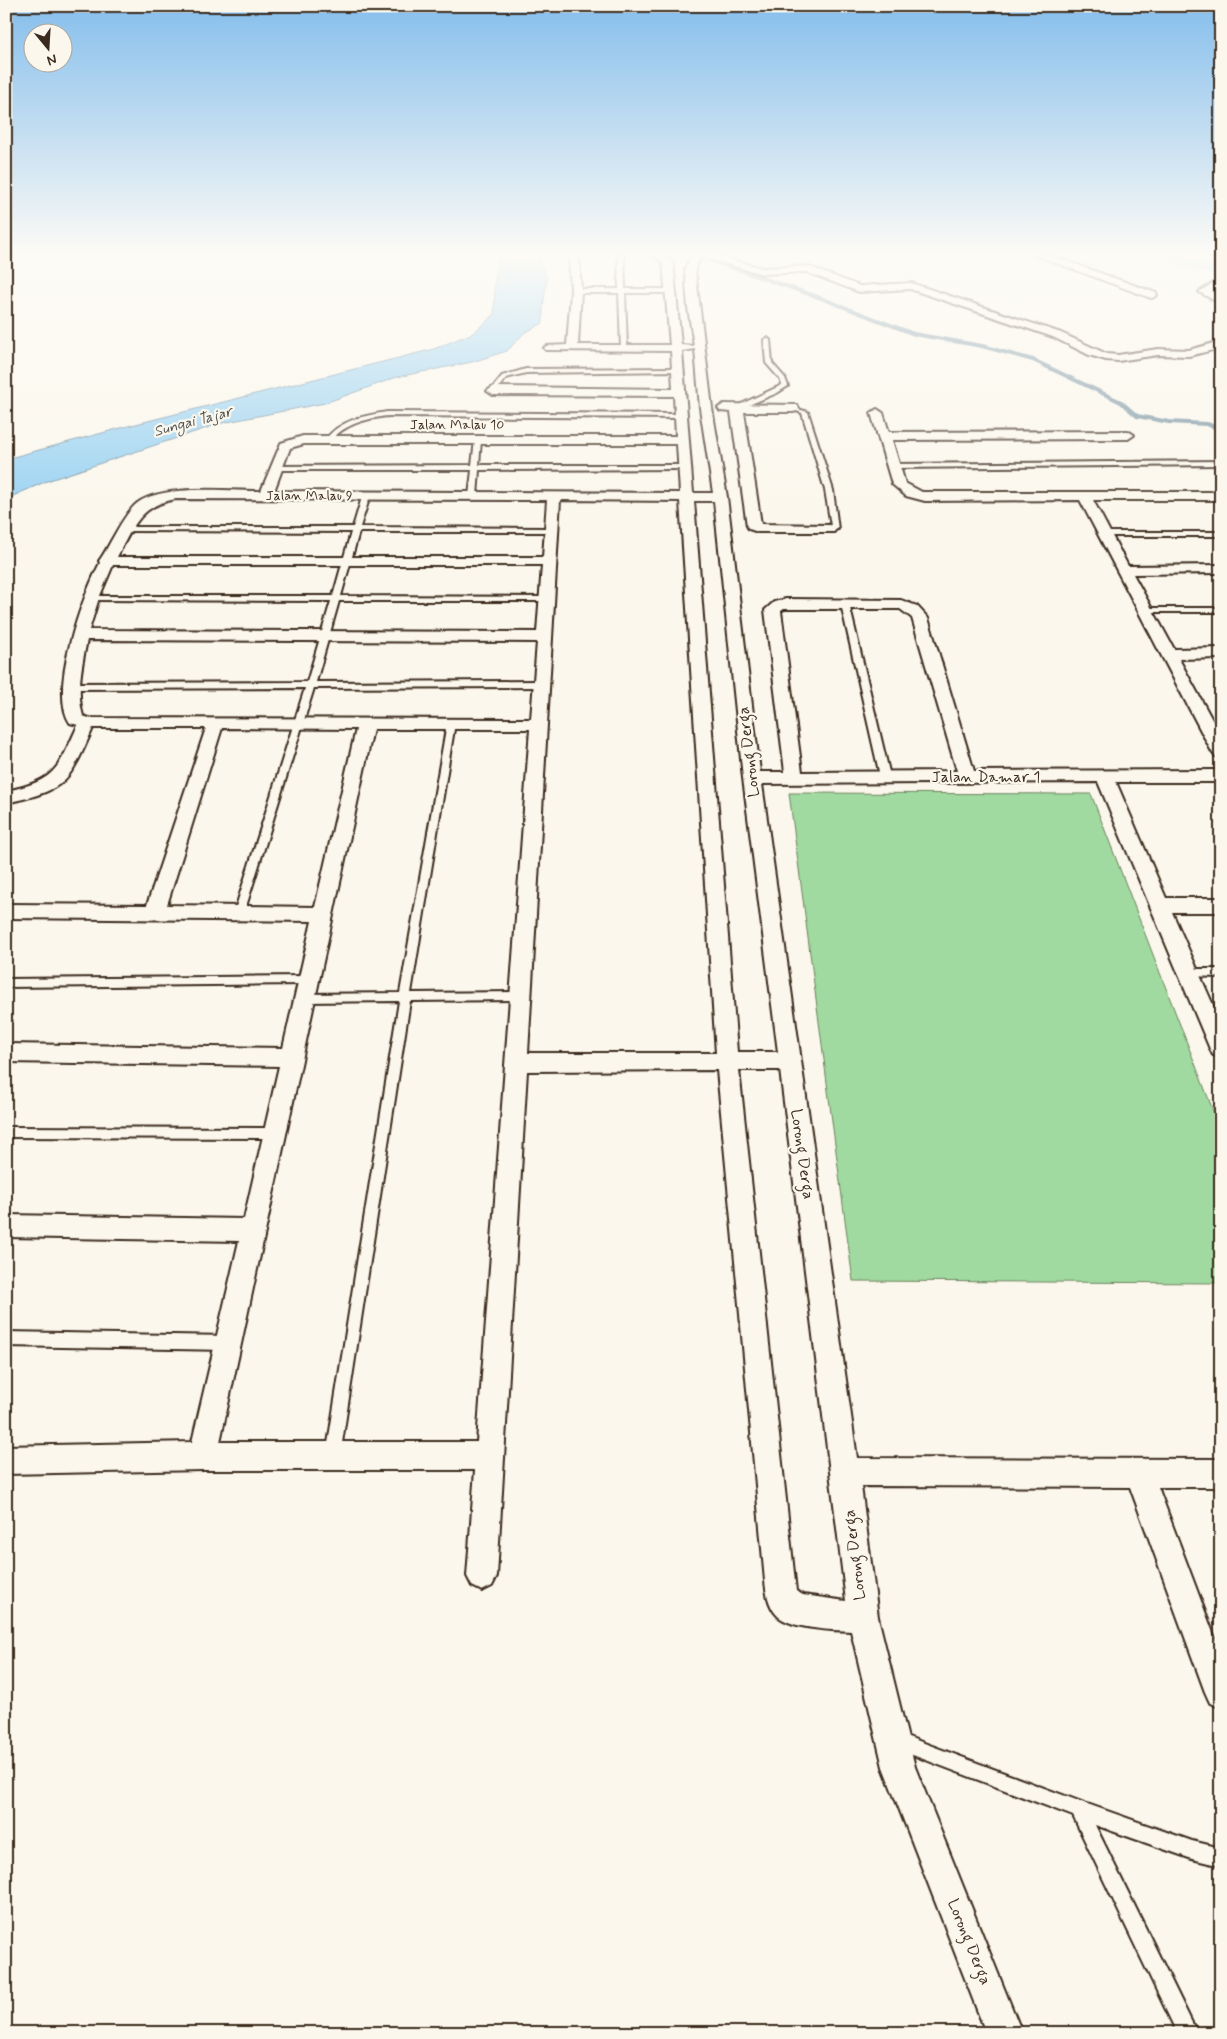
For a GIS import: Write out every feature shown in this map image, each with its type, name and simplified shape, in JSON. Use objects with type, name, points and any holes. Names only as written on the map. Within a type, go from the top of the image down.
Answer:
[{"type":"street","points":[[677,350],[728,1061],[780,1581],[783,1597],[789,1606],[799,1610],[862,1617]]},
{"type":"street","name":"Lorong Derga","points":[[700,350],[706,408],[720,497],[752,778],[846,1472],[862,1617],[899,1767],[1004,2033]]},
{"type":"street","points":[[1087,350],[1106,357],[1118,358],[1150,353],[1189,353],[1199,350]]},
{"type":"street","points":[[493,391],[680,393]]},
{"type":"street","points":[[706,408],[793,408]]},
{"type":"street","points":[[737,408],[754,526],[758,528],[829,529]]},
{"type":"street","points":[[876,413],[899,484],[905,490],[925,497],[1221,496]]},
{"type":"street","points":[[884,436],[1128,436]]},
{"type":"street","name":"Jalan Malau 10","points":[[266,496],[285,446],[302,440],[684,440]]},
{"type":"street","points":[[482,1576],[554,496]]},
{"type":"street","points":[[1084,496],[1221,752]]},
{"type":"street","name":"Jalan Malau 9","points":[[87,723],[76,719],[73,711],[71,686],[79,635],[90,598],[106,561],[138,510],[152,501],[163,497],[720,497]]},
{"type":"street","points":[[106,561],[549,561]]},
{"type":"street","points":[[1123,570],[1221,569]]},
{"type":"street","points":[[794,777],[773,610],[779,605],[786,604],[901,606],[910,607],[916,612],[920,618],[967,777]]},
{"type":"street","points":[[79,635],[544,636]]},
{"type":"street","points":[[1168,654],[1221,654]]},
{"type":"street","points":[[155,912],[216,722]]},
{"type":"street","points":[[6,797],[30,792],[54,782],[66,769],[87,723],[539,724]]},
{"type":"street","points":[[203,1456],[366,723]]},
{"type":"street","name":"Jalan Damar 1","points":[[752,778],[1221,776]]},
{"type":"street","points":[[1105,777],[1219,1043]]},
{"type":"street","points":[[1160,905],[1221,905]]},
{"type":"street","points":[[6,911],[324,914]]},
{"type":"street","points":[[6,1053],[292,1057]]},
{"type":"street","points":[[516,1062],[789,1061]]},
{"type":"street","points":[[6,1226],[253,1230]]},
{"type":"street","points":[[6,1460],[203,1456],[490,1456]]},
{"type":"street","points":[[846,1472],[1221,1473]]},
{"type":"street","points":[[1138,1473],[1214,1658],[1221,1692]]},
{"type":"lane","points":[[737,408],[785,386],[783,379],[770,363],[769,350]]},
{"type":"lane","points":[[493,391],[504,377],[526,371],[678,370]]},
{"type":"lane","points":[[793,408],[805,412],[828,490],[835,527],[829,529]]},
{"type":"lane","points":[[328,440],[334,431],[347,424],[387,414],[682,416]]},
{"type":"lane","points":[[473,496],[478,440]]},
{"type":"lane","points":[[892,466],[1221,463]]},
{"type":"lane","points":[[276,468],[686,467]]},
{"type":"lane","points":[[239,913],[326,636],[366,496]]},
{"type":"lane","points":[[125,529],[551,530]]},
{"type":"lane","points":[[1104,534],[1221,534]]},
{"type":"lane","points":[[90,598],[547,599]]},
{"type":"lane","points":[[845,604],[885,776]]},
{"type":"lane","points":[[1145,610],[1221,610]]},
{"type":"lane","points":[[71,686],[541,684]]},
{"type":"lane","points":[[333,1456],[405,997],[451,723]]},
{"type":"lane","points":[[1188,973],[1221,973]]},
{"type":"lane","points":[[6,983],[307,989],[405,997],[521,996]]},
{"type":"lane","points":[[6,1132],[274,1133]]},
{"type":"lane","points":[[6,1339],[228,1343]]},
{"type":"lane","points":[[891,1739],[1078,1810],[1192,1850],[1221,1857]]},
{"type":"lane","points":[[1078,1810],[1186,2033]]},
{"type":"green space","points":[[789,793],[1091,794],[1221,1131],[1221,1283],[853,1281]]},
{"type":"water","name":"Sungai Tajar","points":[[429,350],[508,350],[472,362],[397,377],[325,403],[222,423],[47,481],[6,499],[6,459],[128,426]]},
{"type":"waterway","points":[[997,350],[1033,360],[1121,402],[1137,416],[1169,422],[1207,424],[1221,429]]}]
